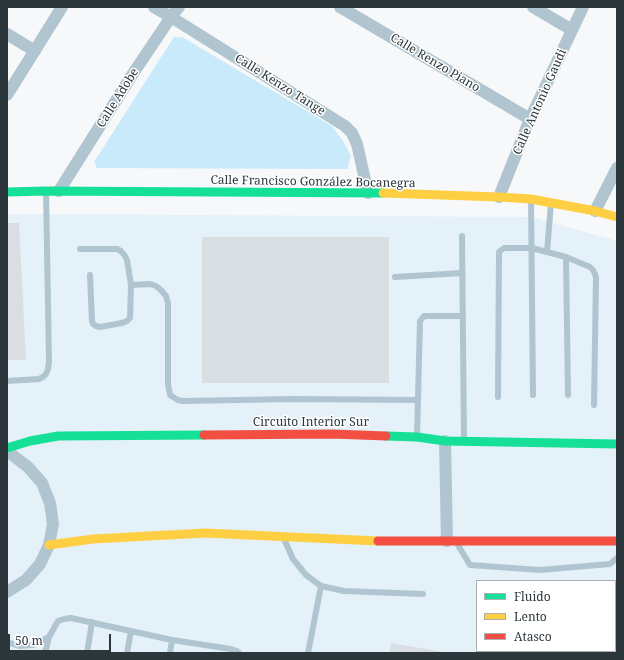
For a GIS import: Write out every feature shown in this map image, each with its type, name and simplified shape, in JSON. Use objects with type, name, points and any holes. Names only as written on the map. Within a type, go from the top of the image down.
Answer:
[{"type":"street","points":[[7,95],[62,7]]},
{"type":"street","name":"Calle Kenzo Tange","points":[[154,7],[345,126],[352,133],[357,144],[368,193]]},
{"type":"street","name":"Calle Adobe","points":[[59,192],[132,75],[178,7]]},
{"type":"street","name":"Calle Renzo Piano","points":[[340,7],[530,119]]},
{"type":"street","points":[[533,7],[572,30]]},
{"type":"street","name":"Calle Antonio Gaudi","points":[[499,197],[530,119],[583,7]]},
{"type":"street","points":[[7,34],[35,51]]},
{"type":"street","points":[[595,211],[617,168]]},
{"type":"street","name":"Calle Francisco González Bocanegra","points":[[7,192],[368,193],[499,197],[531,199],[595,211],[617,217]]},
{"type":"street","name":"Circuito Interior Sur","points":[[7,448],[30,441],[58,436],[332,434],[417,437],[445,441],[617,444]]},
{"type":"street","points":[[445,441],[451,541]]},
{"type":"street","points":[[7,451],[28,467],[42,483],[50,503],[53,524],[49,545],[40,564],[26,580],[7,592]]},
{"type":"street","points":[[49,545],[93,539],[204,534],[376,541],[616,543]]},
{"type":"lane","points":[[7,381],[39,379],[46,374],[48,369],[46,191]]},
{"type":"lane","points":[[531,199],[533,394]]},
{"type":"lane","points":[[547,252],[551,203]]},
{"type":"lane","points":[[462,236],[464,441]]},
{"type":"lane","points":[[498,397],[499,252],[504,248],[532,248],[566,257],[590,267],[593,270],[596,278],[594,405]]},
{"type":"lane","points":[[80,249],[118,249],[125,256],[131,285],[130,318],[127,321],[100,326],[96,326],[94,324],[92,321],[90,275]]},
{"type":"lane","points":[[566,257],[568,395]]},
{"type":"lane","points":[[395,277],[462,273]]},
{"type":"lane","points":[[131,285],[150,284],[156,286],[166,296],[168,304],[168,384],[170,395],[178,400],[418,400]]},
{"type":"lane","points":[[417,437],[419,324],[424,316],[462,316]]},
{"type":"lane","points":[[283,537],[293,559],[306,575],[321,586],[344,591],[423,594]]},
{"type":"lane","points":[[451,541],[470,566],[540,570],[610,564],[617,558]]},
{"type":"lane","points":[[308,653],[321,586]]},
{"type":"lane","points":[[46,653],[49,637],[58,621],[71,618],[172,640],[231,649],[238,651],[239,653]]},
{"type":"lane","points":[[87,653],[92,622]]},
{"type":"lane","points":[[126,653],[131,631]]},
{"type":"lane","points":[[7,642],[19,646],[33,645],[49,637]]},
{"type":"lane","points":[[170,653],[172,640]]},
{"type":"lane","points":[[208,653],[209,646]]},
{"type":"shaded area","points":[[174,37],[182,37],[332,126],[343,141],[351,156],[347,169],[97,168],[94,162]]},
{"type":"shaded area","points":[[7,214],[532,217],[617,241],[617,653],[7,653]]},
{"type":"building","points":[[7,223],[19,223],[26,360],[7,360]]},
{"type":"building","points":[[202,237],[389,237],[389,383],[202,383]]},
{"type":"building","points":[[391,643],[443,652],[443,653],[389,653]]},
{"type":"building","points":[[478,652],[560,652],[560,653]]},
{"type":"traffic: fast","points":[[7,192],[383,193]]},
{"type":"traffic: fast","points":[[7,448],[30,441],[58,436],[204,435]]},
{"type":"traffic: fast","points":[[386,436],[417,437],[445,441],[617,444]]},
{"type":"traffic: slow","points":[[383,193],[531,199],[595,211],[617,217]]},
{"type":"traffic: slow","points":[[49,545],[93,539],[205,533],[378,541]]},
{"type":"traffic: jam","points":[[204,435],[333,434],[386,436]]},
{"type":"traffic: jam","points":[[378,541],[617,541]]}]
